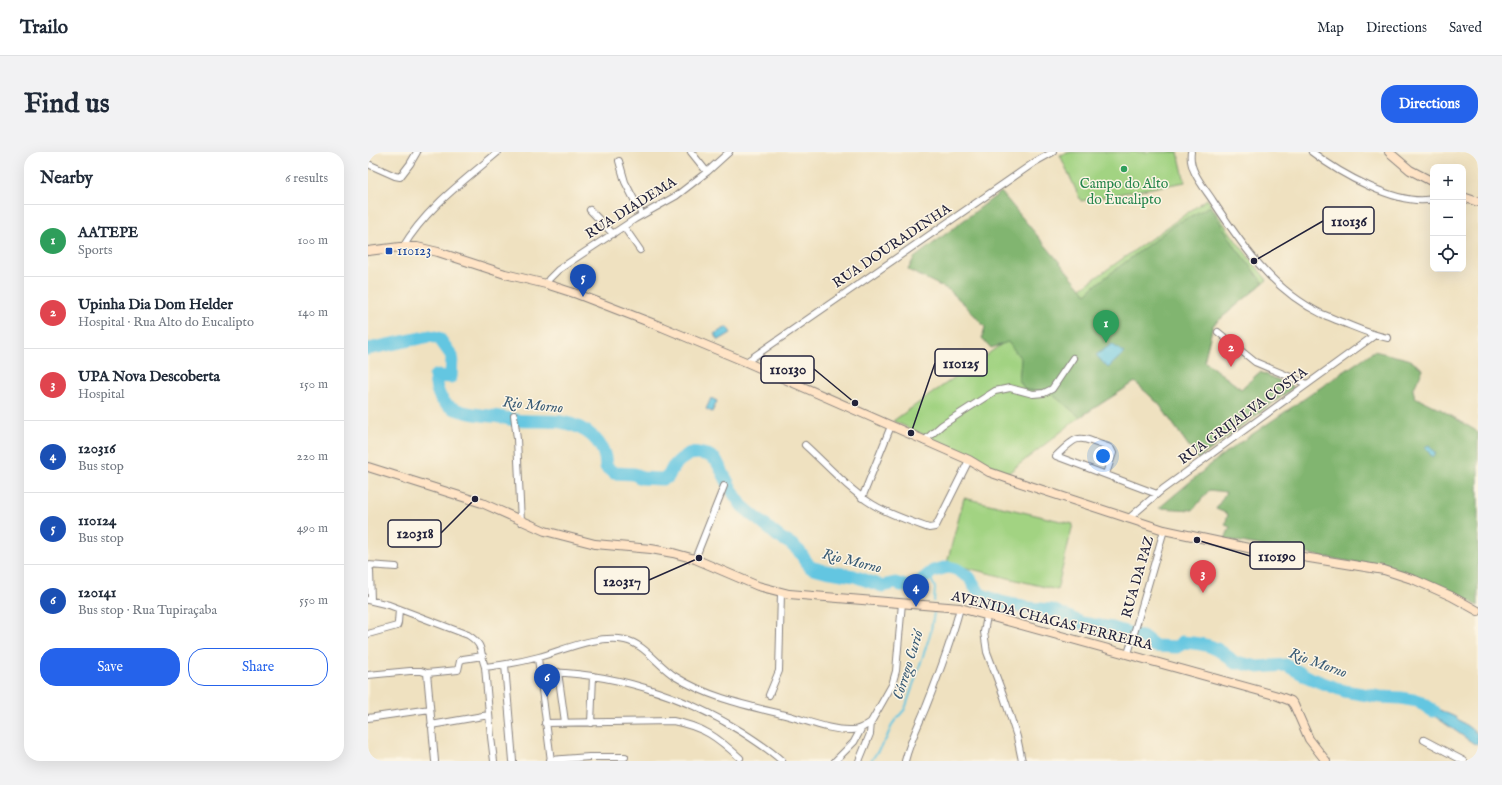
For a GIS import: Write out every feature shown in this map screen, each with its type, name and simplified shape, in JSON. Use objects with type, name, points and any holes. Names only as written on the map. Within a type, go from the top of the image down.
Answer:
[{"type":"main road","points":[[1389,152],[1410,170],[1430,180]]},
{"type":"main road","points":[[1466,198],[1478,202]]},
{"type":"main road","points":[[368,251],[417,247],[577,294],[746,362],[969,460],[990,472],[1164,530],[1253,549],[1384,570],[1415,580],[1451,596],[1478,611]]},
{"type":"main road","name":"AVENIDA CHAGAS FERREIRA","points":[[368,467],[482,503],[521,522],[545,531],[596,544],[651,548],[696,558],[758,586],[781,593],[960,608],[1129,651],[1278,696],[1290,701],[1299,713],[1309,739],[1326,761]]},
{"type":"street","points":[[368,164],[400,177],[417,152]]},
{"type":"street","points":[[403,247],[411,234],[430,212],[498,152]]},
{"type":"street","points":[[691,152],[707,172]]},
{"type":"street","name":"RUA DIADEMA","points":[[546,284],[558,270],[642,215],[676,196],[707,172],[729,152]]},
{"type":"street","name":"RUA DOURADINHA","points":[[746,362],[1034,162],[1053,152]]},
{"type":"street","points":[[1191,152],[1190,157],[1193,169],[1233,233],[1267,274],[1286,290],[1321,313],[1375,336],[1388,338]]},
{"type":"street","points":[[1312,152],[1345,174],[1385,192],[1408,199],[1424,201],[1430,200]]},
{"type":"street","points":[[619,161],[625,182],[642,215]]},
{"type":"street","points":[[590,210],[613,234]]},
{"type":"street","points":[[624,227],[640,250]]},
{"type":"street","points":[[1218,332],[1255,362],[1307,384]]},
{"type":"street","name":"RUA GRIJALVA COSTA","points":[[1128,519],[1158,494],[1307,384],[1375,336]]},
{"type":"street","points":[[924,441],[942,425],[995,391],[1010,388],[1033,394],[1044,393],[1052,389],[1073,358]]},
{"type":"street","points":[[514,415],[517,439],[521,522]]},
{"type":"street","points":[[862,498],[891,426]]},
{"type":"street","points":[[1106,474],[1113,453],[1108,447],[1081,438],[1075,439],[1056,456],[1158,494]]},
{"type":"street","points":[[805,445],[843,482],[874,506],[930,528],[935,527],[969,460]]},
{"type":"street","points":[[696,558],[724,486]]},
{"type":"street","name":"RUA DA PAZ","points":[[1129,651],[1164,530]]},
{"type":"street","points":[[396,567],[368,565],[370,570],[370,600],[399,609],[468,635],[479,644],[482,650],[485,667],[494,761]]},
{"type":"street","points":[[769,695],[779,671],[781,593]]},
{"type":"street","points":[[859,761],[870,734],[871,722],[892,685],[896,672],[902,602]]},
{"type":"street","points":[[905,761],[911,740],[926,708],[949,648],[960,608]]},
{"type":"street","points":[[368,634],[397,626],[399,609]]},
{"type":"street","points":[[987,616],[984,632],[987,652],[1004,696],[1017,737],[1022,761]]},
{"type":"street","points":[[485,667],[505,665],[538,658],[576,645],[598,640],[624,640],[636,644],[676,678],[737,704],[782,714],[833,729],[861,729]]},
{"type":"street","points":[[368,675],[416,670],[427,673],[458,670],[460,661],[463,659],[483,656]]},
{"type":"street","points":[[538,658],[550,761],[589,757],[625,757]]},
{"type":"street","points":[[505,665],[513,761]]},
{"type":"street","points":[[539,672],[558,672],[618,680],[644,687],[677,699],[726,722],[757,742],[782,761]]},
{"type":"street","points":[[558,672],[565,722]]},
{"type":"street","points":[[427,673],[435,761]]},
{"type":"street","points":[[591,723],[593,676]]},
{"type":"street","points":[[368,718],[430,709]]},
{"type":"street","points":[[431,724],[489,715]]},
{"type":"street","points":[[545,723],[673,720],[690,724],[721,740],[740,758]]},
{"type":"street","points":[[835,761],[854,742],[861,729],[871,722]]},
{"type":"street","points":[[1424,740],[1464,761]]},
{"type":"green space","name":"Campo do Alto do Eucalipto","points":[[1071,152],[1178,152],[1185,182],[1081,201],[1060,155]]},
{"type":"green space","points":[[1001,192],[1086,294],[1098,283],[1174,225],[1210,206],[1236,248],[1263,283],[1213,325],[1204,361],[1241,389],[1260,372],[1294,387],[1198,459],[1159,404],[1135,382],[1080,417],[1048,391],[1025,390],[1019,380],[1021,359],[1008,342],[991,348],[982,338],[985,327],[965,305],[949,290],[908,270],[914,258]]},
{"type":"green space","points":[[1207,199],[1236,241],[1267,280],[1213,325],[1204,361],[1241,389],[1260,372],[1294,387],[1198,459],[1159,404],[1135,382],[1080,417],[1007,474],[986,466],[955,449],[893,421]]},
{"type":"green space","points":[[1374,351],[1408,359],[1423,369],[1413,390],[1415,397],[1440,409],[1478,432],[1478,606],[1456,593],[1396,570],[1225,539],[1230,527],[1225,525],[1228,514],[1216,509],[1226,492],[1209,490],[1193,510],[1159,508],[1222,455]]},
{"type":"green space","points":[[964,498],[1073,524],[1057,590],[947,563]]},
{"type":"water","points":[[727,327],[731,333],[719,340],[714,334]]},
{"type":"water","points":[[1112,344],[1124,353],[1108,368],[1096,355]]},
{"type":"water","points":[[711,398],[717,401],[712,412],[706,409]]},
{"type":"water","points":[[1429,445],[1436,454],[1432,457],[1425,447]]},
{"type":"water","points":[[1418,700],[1455,717],[1478,734],[1478,745],[1417,704]]},
{"type":"waterway","name":"Rio Morno","points":[[368,349],[430,336],[439,338],[452,356],[451,377],[435,376],[436,387],[445,403],[454,409],[474,414],[497,416],[521,421],[561,422],[578,427],[586,431],[598,442],[605,458],[606,467],[614,473],[634,474],[641,478],[662,479],[668,477],[673,467],[689,454],[698,453],[708,455],[716,460],[742,506],[779,537],[799,551],[810,567],[854,576],[882,586],[895,583],[908,587],[917,584],[933,571],[948,567],[956,569],[969,577],[980,594],[1001,602],[1028,608],[1052,610],[1082,623],[1112,628],[1145,638],[1155,646],[1177,647],[1182,642],[1211,646],[1222,652],[1235,663],[1258,667],[1286,665],[1310,678],[1344,691],[1418,701],[1433,711]]},
{"type":"waterway","name":"Córrego Curió","points":[[929,574],[935,588],[934,601]]},
{"type":"waterway","name":"Córrego Curió","points":[[871,761],[886,739],[893,723],[905,709],[930,635],[934,613]]},
{"type":"place","name":"Campo do Alto do Eucalipto","points":[[1124,169]]},
{"type":"place","name":"110123","points":[[389,251]]},
{"type":"place","name":"110136","points":[[1254,261]]},
{"type":"place","name":"110124","points":[[583,297]]},
{"type":"place","name":"AATEPE","points":[[1106,343]]},
{"type":"place","name":"Upinha Dia Dom Helder","points":[[1231,367]]},
{"type":"place","name":"110130","points":[[855,403]]},
{"type":"place","name":"110125","points":[[911,433]]},
{"type":"place","name":"120318","points":[[475,499]]},
{"type":"place","name":"110190","points":[[1197,540]]},
{"type":"place","name":"120317","points":[[699,558]]},
{"type":"place","name":"UPA Nova Descoberta","points":[[1203,593]]},
{"type":"place","name":"120316","points":[[916,607]]},
{"type":"place","name":"120141","points":[[547,697]]}]
